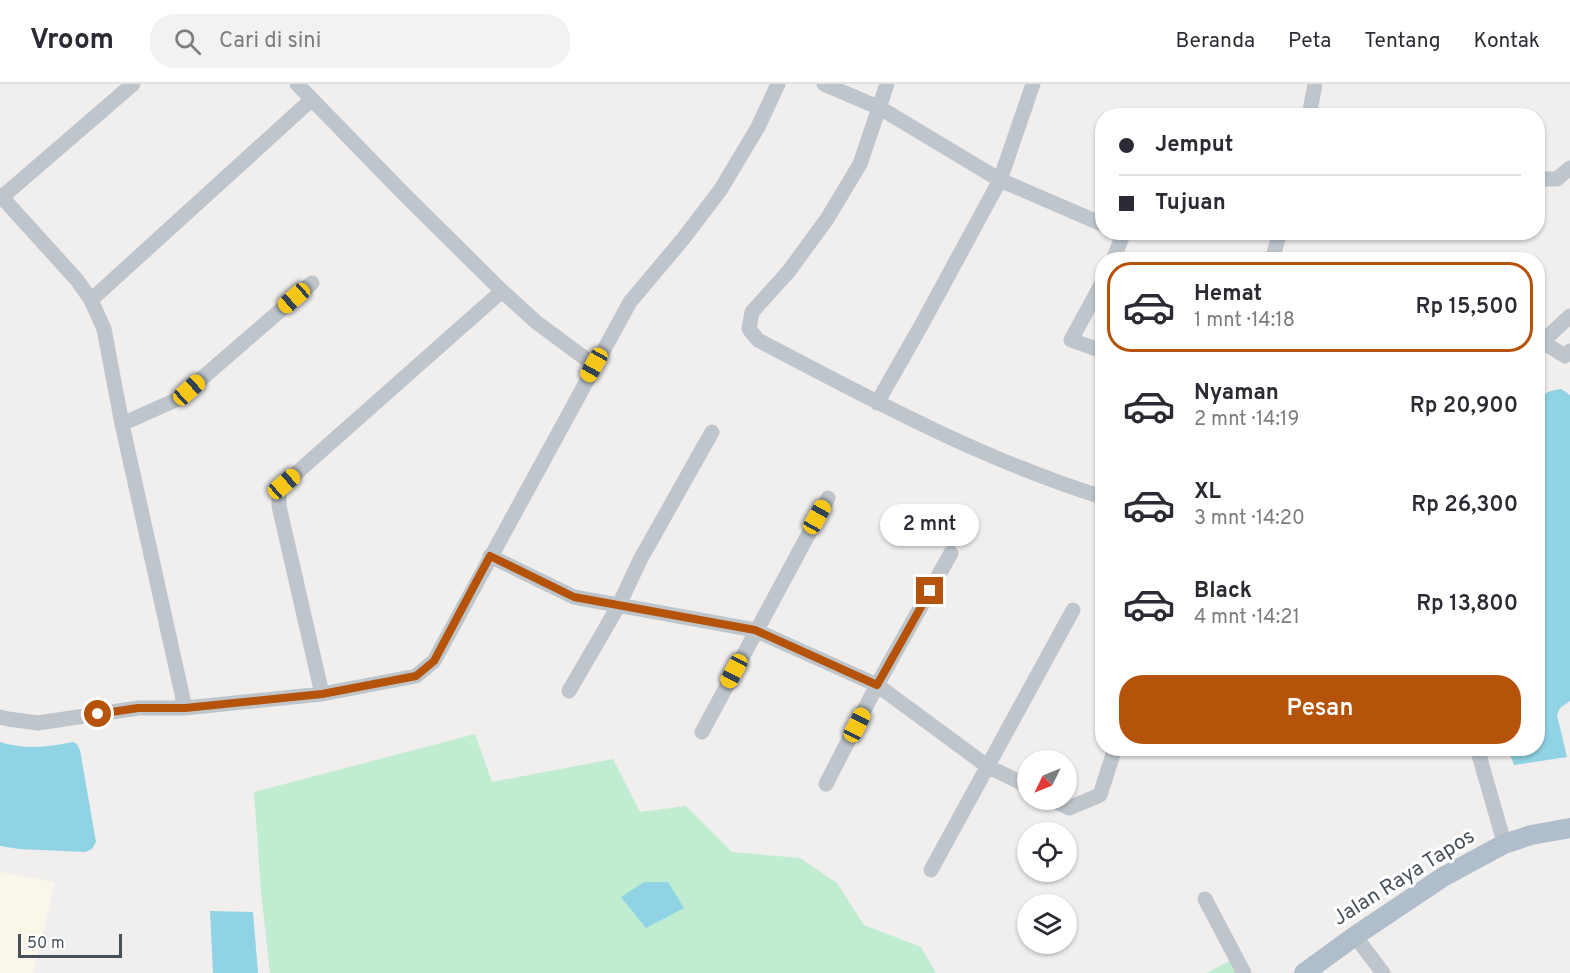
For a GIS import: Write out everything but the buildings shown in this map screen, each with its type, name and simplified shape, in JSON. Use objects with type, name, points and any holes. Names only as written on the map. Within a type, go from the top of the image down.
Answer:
[{"type":"main road","name":"Jalan Raya Tapos","points":[[1304,973],[1443,877],[1504,844],[1531,835],[1570,828]]},
{"type":"street","points":[[133,84],[1,196],[77,280],[91,300],[104,329],[122,424],[185,708]]},
{"type":"street","points":[[297,84],[502,291],[536,322],[594,365]]},
{"type":"street","points":[[0,717],[38,723],[138,708],[185,708],[322,694],[416,676],[434,661],[630,302],[721,189],[758,127],[778,84]]},
{"type":"street","points":[[824,84],[880,108],[1000,180],[1095,221]]},
{"type":"street","points":[[887,84],[860,164],[827,219],[789,271],[752,312],[749,329],[758,340],[877,403],[969,447],[1095,495]]},
{"type":"street","points":[[877,403],[1000,180],[1033,84]]},
{"type":"street","points":[[1311,108],[1315,84]]},
{"type":"street","points":[[91,300],[311,100]]},
{"type":"street","points":[[1545,179],[1557,180],[1570,168]]},
{"type":"street","points":[[122,424],[178,399],[312,283]]},
{"type":"street","points":[[322,694],[279,506],[279,492],[284,484],[502,291]]},
{"type":"street","points":[[1095,296],[1071,340],[1095,349]]},
{"type":"street","points":[[1545,339],[1570,316]]},
{"type":"street","points":[[1545,347],[1565,356],[1570,351]]},
{"type":"street","points":[[569,692],[619,605],[640,560],[712,432]]},
{"type":"street","points":[[702,732],[828,498]]},
{"type":"street","points":[[826,784],[877,685],[951,553]]},
{"type":"street","points":[[490,556],[574,597],[755,630],[877,685],[987,766],[1017,781]]},
{"type":"street","points":[[931,870],[1073,610]]},
{"type":"street","points":[[1077,804],[1100,795],[1112,756]]},
{"type":"street","points":[[1479,756],[1502,836]]},
{"type":"street","points":[[1205,899],[1244,973]]},
{"type":"street","points":[[1355,936],[1383,973]]},
{"type":"shaded area","points":[[0,872],[55,882],[33,973],[0,973]]},
{"type":"green space","points":[[475,734],[492,782],[613,759],[640,812],[686,806],[732,852],[800,858],[837,883],[864,925],[921,947],[936,973],[270,973],[261,892],[254,792]]},
{"type":"green space","points":[[1232,960],[1239,973],[1206,973]]},
{"type":"water","points":[[1561,389],[1570,395],[1570,701],[1560,708],[1557,715],[1567,757],[1514,765],[1511,756],[1545,756],[1545,395]]},
{"type":"water","points":[[0,742],[28,747],[73,742],[77,744],[80,750],[96,842],[92,849],[85,852],[0,846]]},
{"type":"water","points":[[644,882],[668,882],[684,908],[646,928],[621,897]]},
{"type":"water","points":[[210,911],[253,912],[258,973],[213,973]]},
{"type":"route","points":[[98,714],[138,708],[185,708],[322,694],[416,676],[434,661],[490,556],[574,597],[755,630],[877,685],[930,591]]}]
